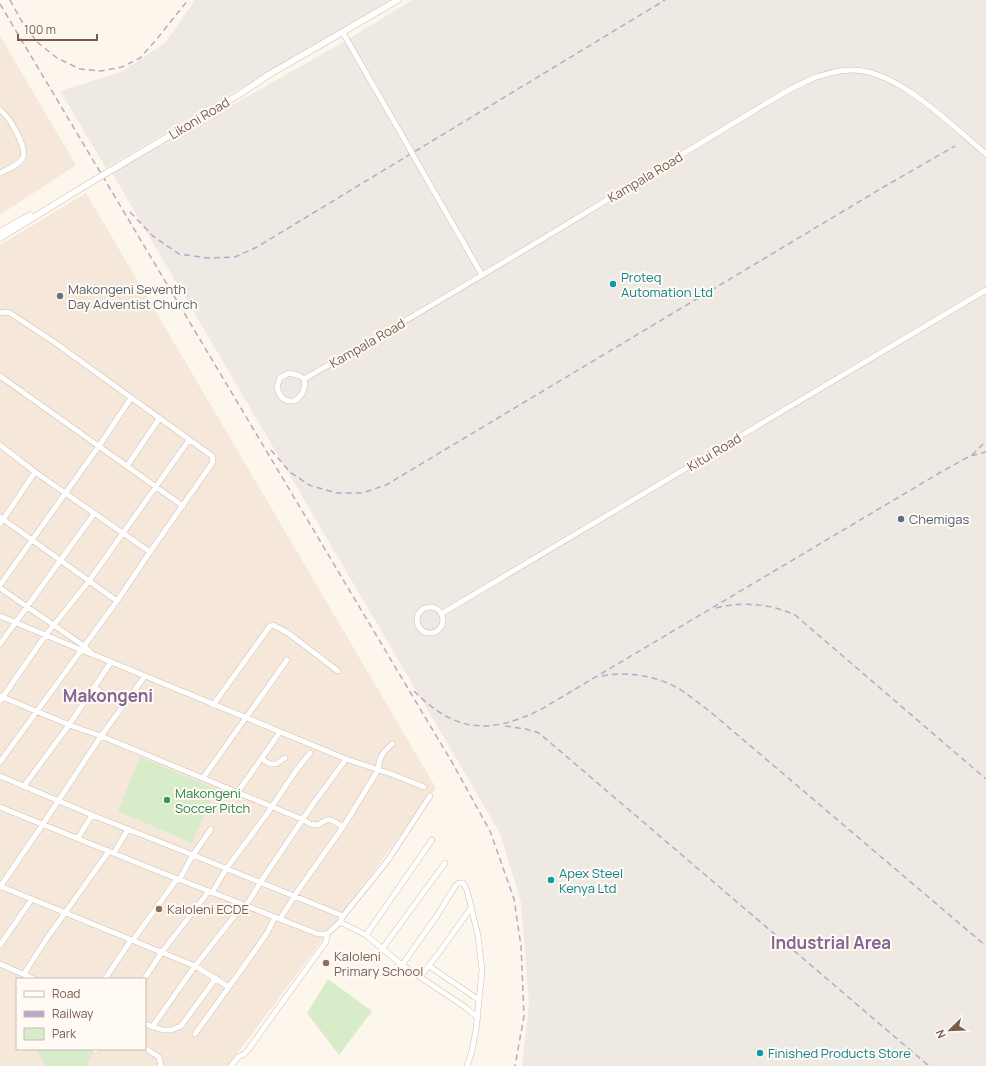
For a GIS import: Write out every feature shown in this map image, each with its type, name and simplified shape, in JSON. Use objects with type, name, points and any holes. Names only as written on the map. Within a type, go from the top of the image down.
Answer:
[{"type":"street","name":"Likoni Road","points":[[115,167],[393,0]]},
{"type":"street","name":"Likoni Road","points":[[0,232],[115,167],[240,94],[270,74],[398,0]]},
{"type":"street","points":[[343,33],[482,274]]},
{"type":"street","name":"Kampala Road","points":[[304,379],[773,100],[819,76],[830,72],[855,70],[864,71],[895,82],[924,101],[986,154]]},
{"type":"street","points":[[0,110],[10,121],[20,140],[24,152],[23,159],[0,173]]},
{"type":"street","name":"Likoni Road","points":[[0,238],[87,183]]},
{"type":"street","name":"Kitui Road","points":[[441,614],[986,290]]},
{"type":"street","points":[[0,313],[6,312],[18,318],[212,456],[213,459],[213,462],[117,601],[0,762]]},
{"type":"street","points":[[294,374],[304,379],[304,390],[299,399],[289,402],[284,400],[278,392],[278,382],[284,375],[294,374]]},
{"type":"street","points":[[0,376],[183,506]]},
{"type":"street","points":[[131,398],[0,586],[92,654],[346,759],[424,787]]},
{"type":"street","points":[[127,466],[159,419]]},
{"type":"street","points":[[189,440],[89,581],[54,625],[1,698],[101,736],[304,820],[310,824],[316,825],[325,819],[330,819],[342,828]]},
{"type":"street","points":[[0,445],[35,472],[122,534],[150,552]]},
{"type":"street","points":[[0,524],[2,518],[35,472]]},
{"type":"street","points":[[0,644],[94,514]]},
{"type":"street","points":[[2,518],[117,601]]},
{"type":"street","points":[[432,608],[438,610],[441,614],[443,623],[437,632],[428,633],[419,627],[417,619],[422,610],[432,608]]},
{"type":"street","points":[[0,616],[46,636],[82,648]]},
{"type":"street","points":[[213,705],[272,625],[288,633],[338,671]]},
{"type":"street","points":[[203,778],[287,660]]},
{"type":"street","points":[[24,786],[69,725],[111,662]]},
{"type":"street","points":[[145,676],[101,736],[0,886],[195,966],[229,987]]},
{"type":"street","points":[[94,687],[103,693],[112,694],[126,702]]},
{"type":"street","points":[[237,793],[280,732]]},
{"type":"street","points":[[196,1034],[342,828],[378,770],[379,762],[384,751],[392,744]]},
{"type":"street","points":[[145,978],[162,952],[211,892],[310,752]]},
{"type":"street","points":[[262,759],[270,764],[276,764],[285,758]]},
{"type":"street","points":[[152,1026],[195,966],[245,906],[304,820],[313,804],[346,759]]},
{"type":"street","points":[[0,776],[92,815],[343,916]]},
{"type":"street","points":[[231,1066],[238,1057],[248,1050],[326,942],[327,934],[340,922],[343,916],[388,860],[430,796]]},
{"type":"street","points":[[0,807],[245,906],[318,934],[327,934]]},
{"type":"street","points":[[78,838],[92,815]]},
{"type":"street","points":[[24,974],[66,913],[128,829]]},
{"type":"street","points":[[107,978],[132,940],[178,879],[212,829]]},
{"type":"street","points":[[366,935],[432,840]]},
{"type":"street","points":[[382,949],[445,863]]},
{"type":"street","points":[[402,965],[436,917],[456,885],[463,883],[466,887],[481,954],[482,978],[474,1046],[467,1066]]},
{"type":"street","points":[[0,945],[32,900]]},
{"type":"street","points":[[420,976],[471,908]]},
{"type":"street","points":[[340,922],[366,935],[402,965],[420,976],[478,1018]]},
{"type":"street","points":[[0,964],[32,978]]},
{"type":"street","points":[[429,966],[479,1000]]},
{"type":"street","points":[[146,1024],[164,1030],[172,1030],[181,1026],[216,978]]},
{"type":"street","points":[[146,1049],[159,1057],[161,1066]]},
{"type":"shaded area","points":[[195,0],[390,0],[106,168],[60,91],[121,72],[165,43]]},
{"type":"shaded area","points":[[412,0],[986,0],[986,1066],[522,1066],[529,1005],[521,902],[500,833],[112,173],[347,40]]},
{"type":"shaded area","points":[[0,36],[76,165],[0,215]]},
{"type":"shaded area","name":"Makongeni","points":[[86,193],[436,788],[228,1066],[0,1066],[0,245]]},
{"type":"green space","name":"Makongeni Soccer Pitch","points":[[140,757],[216,789],[192,843],[118,811]]},
{"type":"green space","points":[[328,979],[372,1011],[339,1055],[307,1013]]},
{"type":"green space","points":[[36,1050],[94,1050],[87,1066],[46,1066]]},
{"type":"railway","points":[[10,0],[21,20],[37,42],[57,58],[80,69],[101,71],[122,67],[140,58],[188,0]]},
{"type":"railway","points":[[130,212],[153,236],[179,254],[208,258],[235,257],[257,247],[665,0]]},
{"type":"railway","points":[[0,4],[453,764],[490,831],[514,899],[521,946],[524,1016],[515,1066]]},
{"type":"railway","points":[[271,450],[290,472],[309,485],[336,493],[362,493],[386,485],[887,185],[955,146]]},
{"type":"railway","points":[[972,455],[986,441]]},
{"type":"railway","points":[[414,691],[429,705],[458,722],[488,726],[521,718],[540,710],[941,472],[970,456],[986,452]]},
{"type":"railway","points":[[716,608],[746,604],[776,608],[795,615],[986,779]]},
{"type":"railway","points":[[602,676],[622,674],[643,676],[663,681],[684,692],[707,709],[986,946]]},
{"type":"railway","points":[[505,726],[526,729],[539,733],[929,1066]]},
{"type":"place","name":"Proteq Automation Ltd","points":[[613,284]]},
{"type":"place","name":"Makongeni Seventh Day Adventist Church","points":[[60,296]]},
{"type":"place","name":"Chemigas","points":[[901,519]]},
{"type":"place","name":"Makongeni Soccer Pitch","points":[[167,800]]},
{"type":"place","name":"Apex Steel Kenya Ltd","points":[[551,880]]},
{"type":"place","name":"Kaloleni ECDE","points":[[159,909]]},
{"type":"place","name":"Kaloleni Primary School","points":[[326,963]]},
{"type":"place","name":"Finished Products Store","points":[[760,1053]]},
{"type":"district","name":"Makongeni","points":[[108,696]]},
{"type":"district","name":"Industrial Area","points":[[831,943]]}]
